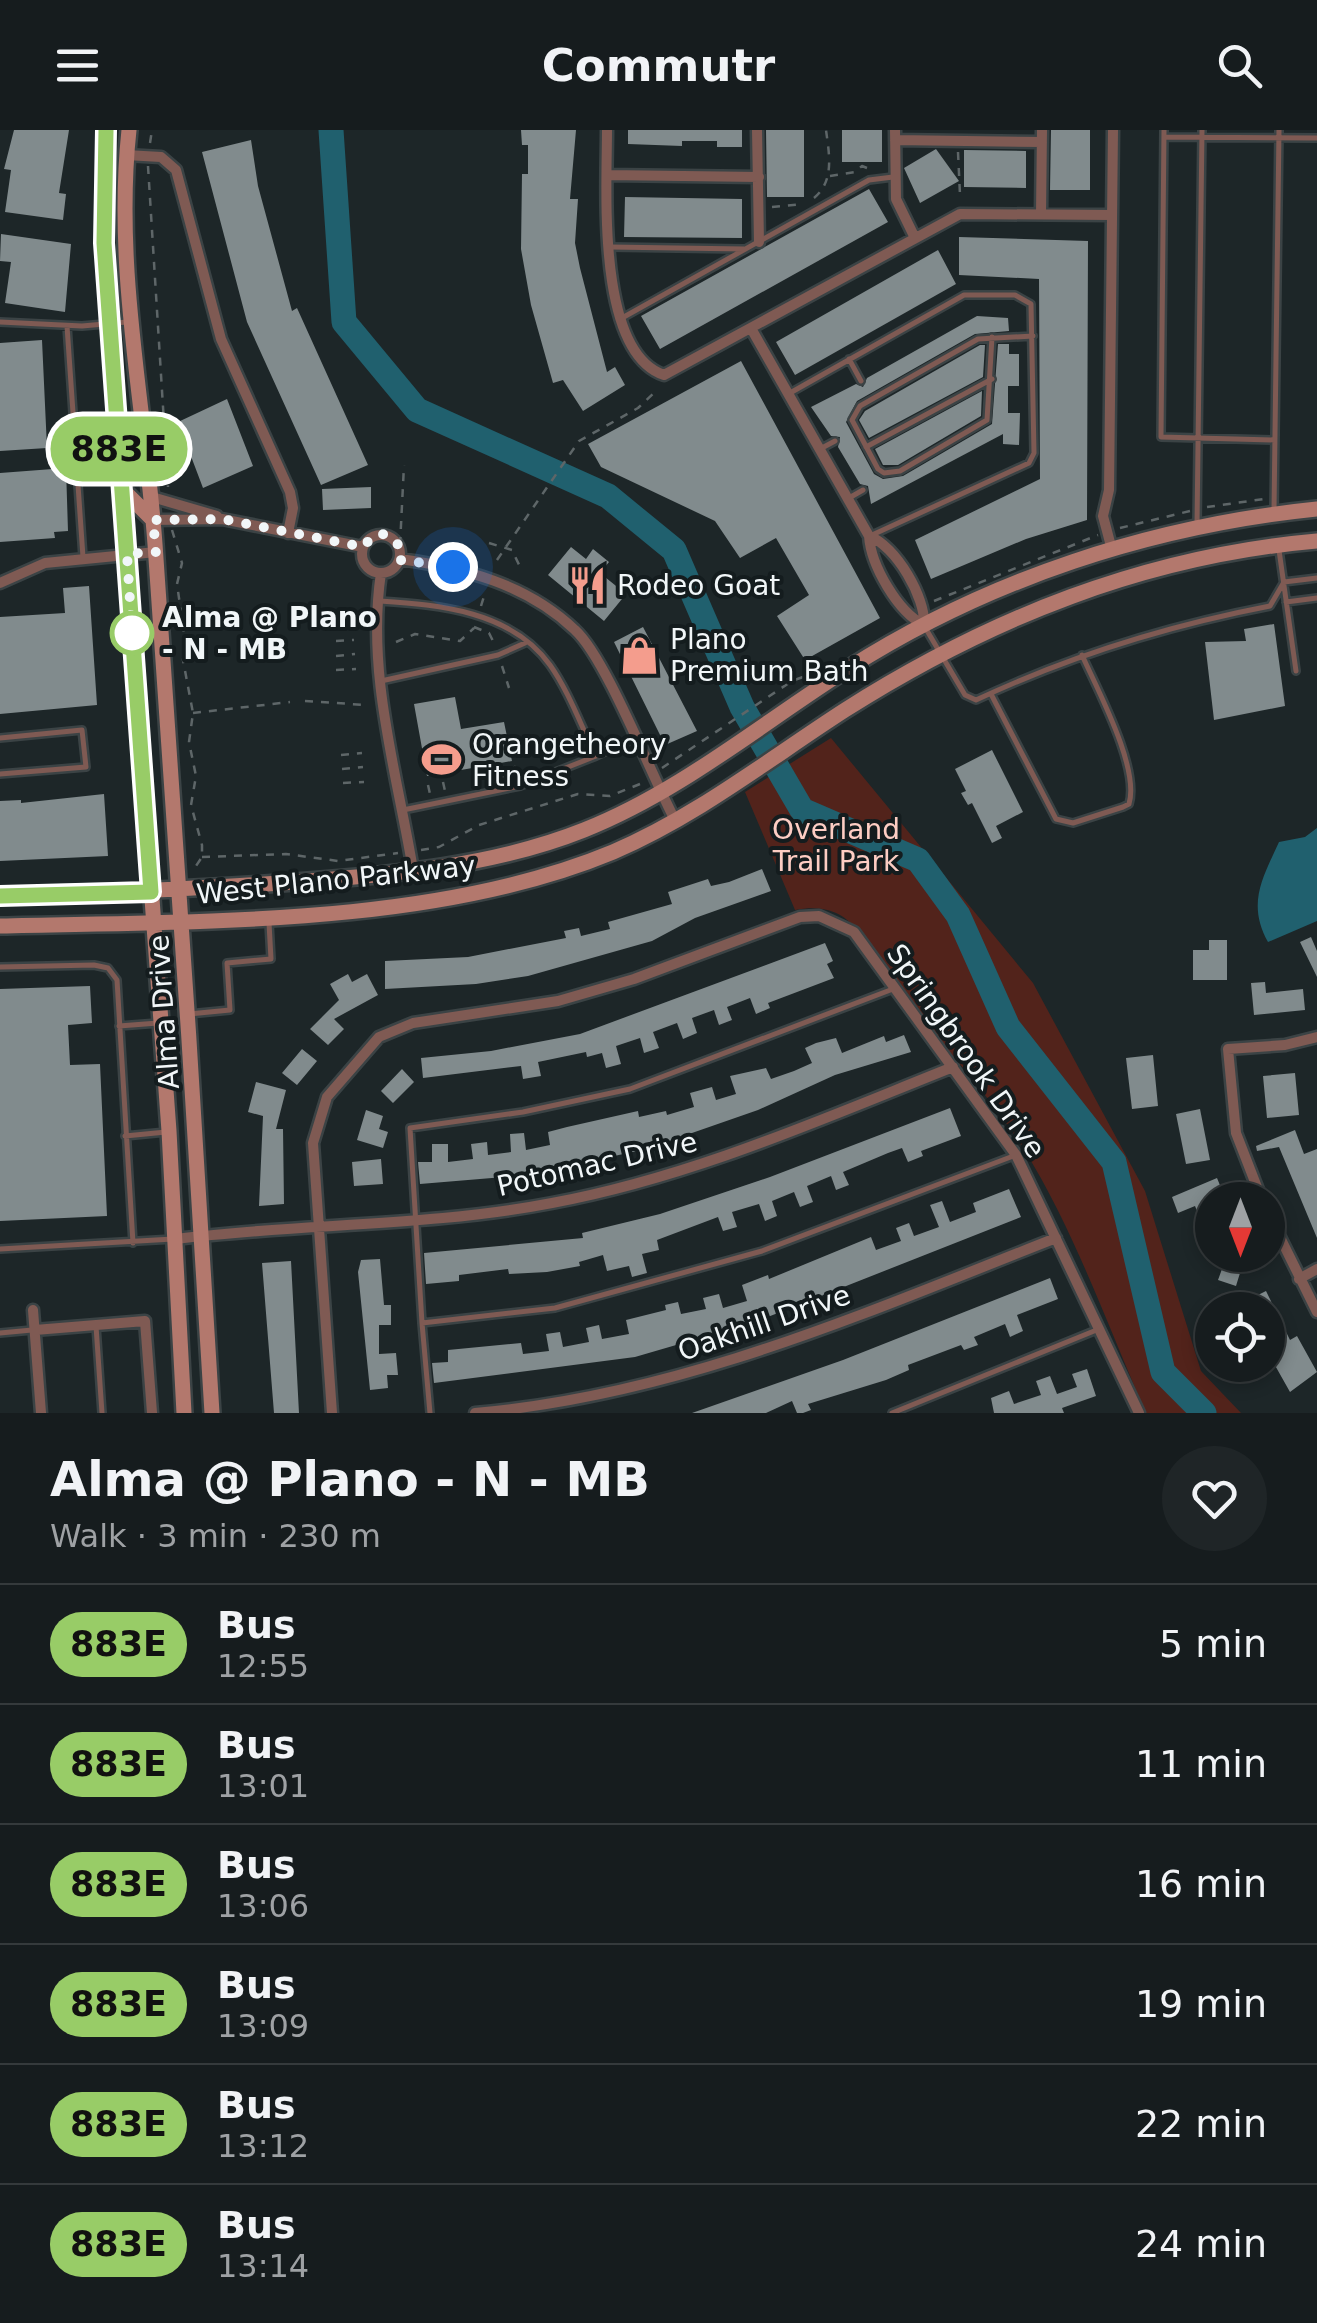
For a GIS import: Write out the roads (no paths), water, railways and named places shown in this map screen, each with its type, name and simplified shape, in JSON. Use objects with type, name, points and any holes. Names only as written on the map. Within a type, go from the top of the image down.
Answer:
[{"type":"main road","name":"Alma Drive","points":[[106,130],[102,202],[169,1131],[184,1413]]},
{"type":"main road","name":"Alma Drive","points":[[129,130],[126,155],[132,321],[152,497],[204,1235],[212,1413]]},
{"type":"main road","points":[[122,489],[153,520]]},
{"type":"main road","name":"West Plano Parkway","points":[[0,896],[180,891],[414,870],[502,855],[564,838],[656,784],[732,746],[924,626],[1053,567],[1198,528],[1317,509]]},
{"type":"main road","points":[[1274,514],[1278,544]]},
{"type":"main road","points":[[1198,528],[1204,557]]},
{"type":"main road","name":"West Plano Parkway","points":[[0,926],[182,922],[269,915],[417,901],[538,878],[616,850],[675,820],[940,654],[1041,605],[1144,570],[1317,540]]},
{"type":"main road","points":[[414,870],[417,901]]},
{"type":"street","points":[[607,130],[608,247],[622,318],[635,353],[659,374],[672,374],[965,213],[1112,215]]},
{"type":"street","points":[[757,130],[759,242]]},
{"type":"street","points":[[1112,550],[1103,516],[1109,490],[1113,130]]},
{"type":"street","points":[[915,238],[899,208],[894,177],[895,135],[1042,136],[1041,214]]},
{"type":"street","points":[[126,155],[167,160],[176,170],[221,339],[290,492],[288,533]]},
{"type":"street","points":[[607,175],[759,176]]},
{"type":"street","points":[[752,330],[869,536],[874,560],[908,616],[924,626],[925,609],[890,549],[869,536]]},
{"type":"street","points":[[152,497],[201,508],[222,519]]},
{"type":"street","points":[[153,520],[222,519],[363,547]]},
{"type":"street","points":[[384,534],[400,546],[400,560],[393,570],[380,573],[365,565],[363,547],[372,537],[384,534]]},
{"type":"street","points":[[0,584],[45,564],[156,552]]},
{"type":"street","points":[[400,560],[453,567],[503,582],[577,630],[675,820]]},
{"type":"street","points":[[380,573],[376,601],[382,681],[414,870]]},
{"type":"street","name":"Springbrook Drive","points":[[319,1227],[313,1144],[316,1120],[335,1086],[379,1037],[395,1028],[558,1001],[634,979],[800,917],[819,916],[854,932],[1016,1155],[1138,1413]]},
{"type":"street","points":[[1255,1182],[1236,1132],[1228,1049],[1317,1037]]},
{"type":"street","name":"Potomac Drive","points":[[176,1239],[414,1220],[552,1204],[646,1182],[733,1154],[953,1067]]},
{"type":"street","points":[[319,1227],[332,1413]]},
{"type":"street","name":"Oakhill Drive","points":[[475,1413],[603,1394],[695,1373],[782,1344],[1056,1238]]},
{"type":"street","points":[[1285,1249],[1317,1312]]},
{"type":"street","points":[[1299,1279],[1317,1269]]},
{"type":"street","points":[[33,1310],[41,1413]]},
{"type":"street","points":[[34,1330],[145,1322],[152,1413]]},
{"type":"lane","points":[[1274,440],[1160,437],[1164,134],[1279,134],[1317,138]]},
{"type":"lane","points":[[1198,528],[1202,134]]},
{"type":"lane","points":[[1274,514],[1279,134]]},
{"type":"lane","points":[[622,318],[869,180],[894,177]]},
{"type":"lane","points":[[608,247],[746,249]]},
{"type":"lane","points":[[788,394],[968,294],[1015,294],[1027,300],[1033,309],[1034,452],[1029,463],[869,536]]},
{"type":"lane","points":[[0,322],[67,326],[132,321]]},
{"type":"lane","points":[[67,326],[82,558]]},
{"type":"lane","points":[[992,337],[987,420],[900,471],[878,469],[852,420],[860,406],[963,346],[992,337],[1033,336]]},
{"type":"lane","points":[[848,360],[861,381]]},
{"type":"lane","points":[[866,447],[992,379]]},
{"type":"lane","points":[[820,450],[835,442]]},
{"type":"lane","points":[[848,499],[864,490]]},
{"type":"lane","points":[[1278,544],[1296,671]]},
{"type":"lane","points":[[1284,582],[1317,578]]},
{"type":"lane","points":[[924,626],[969,699],[1082,654],[1186,622],[1270,606],[1284,582]]},
{"type":"lane","points":[[1286,602],[1317,598]]},
{"type":"lane","points":[[376,601],[451,606],[513,632],[548,662],[596,756]]},
{"type":"lane","points":[[382,681],[498,655],[525,643]]},
{"type":"lane","points":[[990,693],[1056,818],[1073,823],[1122,807],[1129,804],[1132,786],[1113,724],[1082,654]]},
{"type":"lane","points":[[0,738],[82,730],[86,767],[0,774]]},
{"type":"lane","points":[[403,810],[520,786],[634,739]]},
{"type":"lane","points":[[189,1014],[230,1010],[227,963],[271,959],[269,915]]},
{"type":"lane","points":[[0,967],[108,968],[117,980],[133,1243]]},
{"type":"lane","points":[[430,1413],[408,1132],[414,1126],[523,1112],[630,1089],[895,988]]},
{"type":"lane","points":[[120,1026],[161,1022]]},
{"type":"lane","points":[[125,1136],[169,1131]]},
{"type":"lane","points":[[422,1323],[555,1308],[762,1251],[1016,1155]]},
{"type":"lane","points":[[0,1249],[176,1239]]},
{"type":"lane","points":[[96,1325],[102,1413]]},
{"type":"lane","points":[[892,1413],[1101,1328]]},
{"type":"lane","points":[[0,1334],[34,1330]]},
{"type":"water","points":[[1317,828],[1317,921],[1268,942],[1258,916],[1259,892],[1267,868],[1279,842],[1305,837]]},
{"type":"waterway","points":[[331,130],[344,322],[417,410],[608,496],[674,550],[742,707],[802,810],[918,860],[958,915],[1008,1027],[1114,1162],[1163,1372],[1204,1413]]},
{"type":"place","name":"Rodeo Goat","points":[[587,585]]},
{"type":"place","name":"Alma @ Plano - N - MB","points":[[132,633]]},
{"type":"place","name":"Plano Premium Bath","points":[[640,655]]},
{"type":"place","name":"Orangetheory Fitness","points":[[442,760]]},
{"type":"park label","name":"Overland Trail Park","points":[[836,845]]}]
